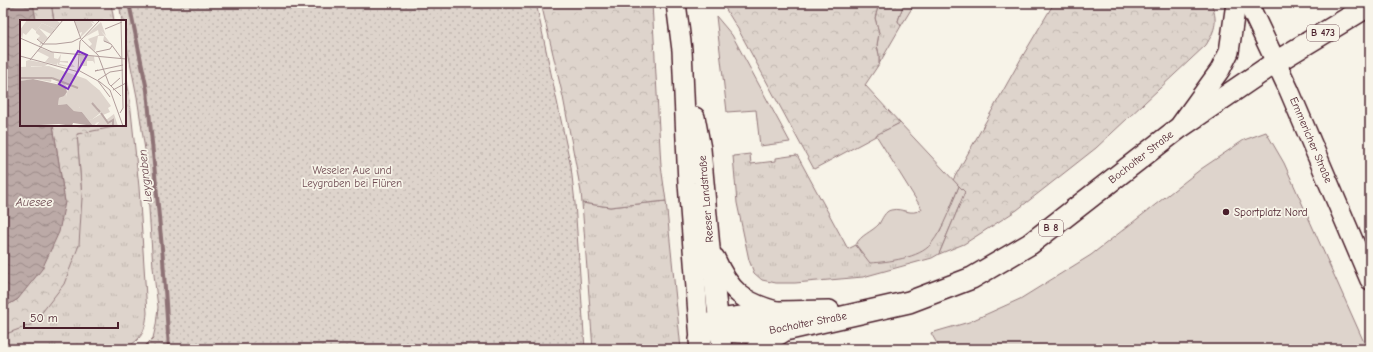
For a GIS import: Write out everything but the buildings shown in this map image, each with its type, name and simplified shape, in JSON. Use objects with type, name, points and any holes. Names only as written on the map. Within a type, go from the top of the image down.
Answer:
[{"type":"main road","name":"Bocholter Straße","points":[[709,333],[909,302],[972,278],[1030,244],[1178,128],[1276,62],[1370,5]]},
{"type":"main road","name":"B 8","points":[[757,349],[782,321]]},
{"type":"street","name":"Reeser Landstraße","points":[[676,3],[682,50],[701,149],[710,248],[709,333]]},
{"type":"street","points":[[1178,128],[1220,70],[1229,52],[1236,3]]},
{"type":"street","name":"Emmericher Straße","points":[[1248,3],[1276,62],[1370,280]]},
{"type":"street","name":"Reeser Landstraße","points":[[682,50],[688,182],[709,333]]},
{"type":"street","points":[[710,248],[723,276],[739,295],[782,321]]},
{"type":"green space","points":[[33,3],[51,3],[54,20],[36,20]]},
{"type":"green space","points":[[51,3],[111,3],[114,20],[54,20]]},
{"type":"green space","name":"Weseler Aue und Leygraben bei Flüren","points":[[119,3],[536,3],[571,167],[575,203],[585,349],[142,349],[153,338],[158,307],[153,267],[145,150],[137,97],[126,41],[126,20],[122,20]]},
{"type":"green space","points":[[541,3],[652,3],[661,166],[666,201],[610,207],[582,203],[563,97]]},
{"type":"green space","points":[[722,3],[879,3],[875,18],[879,33],[877,45],[879,64],[865,85],[900,123],[814,169],[738,29]]},
{"type":"green space","points":[[879,3],[904,3],[898,21],[901,26],[879,64],[877,45],[879,33],[875,18]]},
{"type":"green space","points":[[904,3],[915,3],[901,26],[898,21]]},
{"type":"green space","points":[[1054,3],[1211,3],[1215,14],[1215,24],[1206,45],[1096,148],[1017,210],[964,244],[939,254],[965,192],[953,180]]},
{"type":"green space","points":[[716,16],[732,35],[790,142],[760,146],[756,110],[727,112]]},
{"type":"green space","points":[[126,77],[129,92],[139,187],[147,313],[144,330],[135,342],[125,349],[3,349],[3,335],[33,323],[82,198],[77,134],[114,126],[126,126]]},
{"type":"green space","points":[[900,123],[959,186],[940,231],[926,249],[903,258],[885,262],[870,263],[856,245],[860,239],[876,227],[885,214],[889,211],[895,209],[914,212],[922,209],[876,135]]},
{"type":"green space","points":[[53,126],[119,126],[77,134],[82,198],[79,245],[64,284],[33,324],[3,335],[3,308],[18,299],[65,202]]},
{"type":"green space","name":"Sportplatz Nord","points":[[1266,132],[1284,163],[1367,349],[940,349],[931,333],[969,322],[1020,299],[1091,255],[1201,169],[1244,140]]},
{"type":"green space","points":[[750,154],[751,164],[776,161],[776,158],[797,155],[848,249],[856,245],[861,253],[940,231],[959,186],[965,192],[939,254],[932,258],[863,277],[795,283],[776,283],[762,280],[754,273],[749,260],[737,203],[733,156]]},
{"type":"green space","points":[[666,201],[681,349],[593,349],[582,203],[610,207]]},
{"type":"water","name":"Auesee","points":[[3,3],[33,3],[36,20],[20,20],[20,126],[53,126],[65,202],[59,232],[42,269],[18,299],[3,308]]},
{"type":"waterway","name":"Leygraben","points":[[129,3],[147,90],[163,259],[169,349]]},
{"type":"place","name":"Sportplatz Nord","points":[[1226,212]]}]
